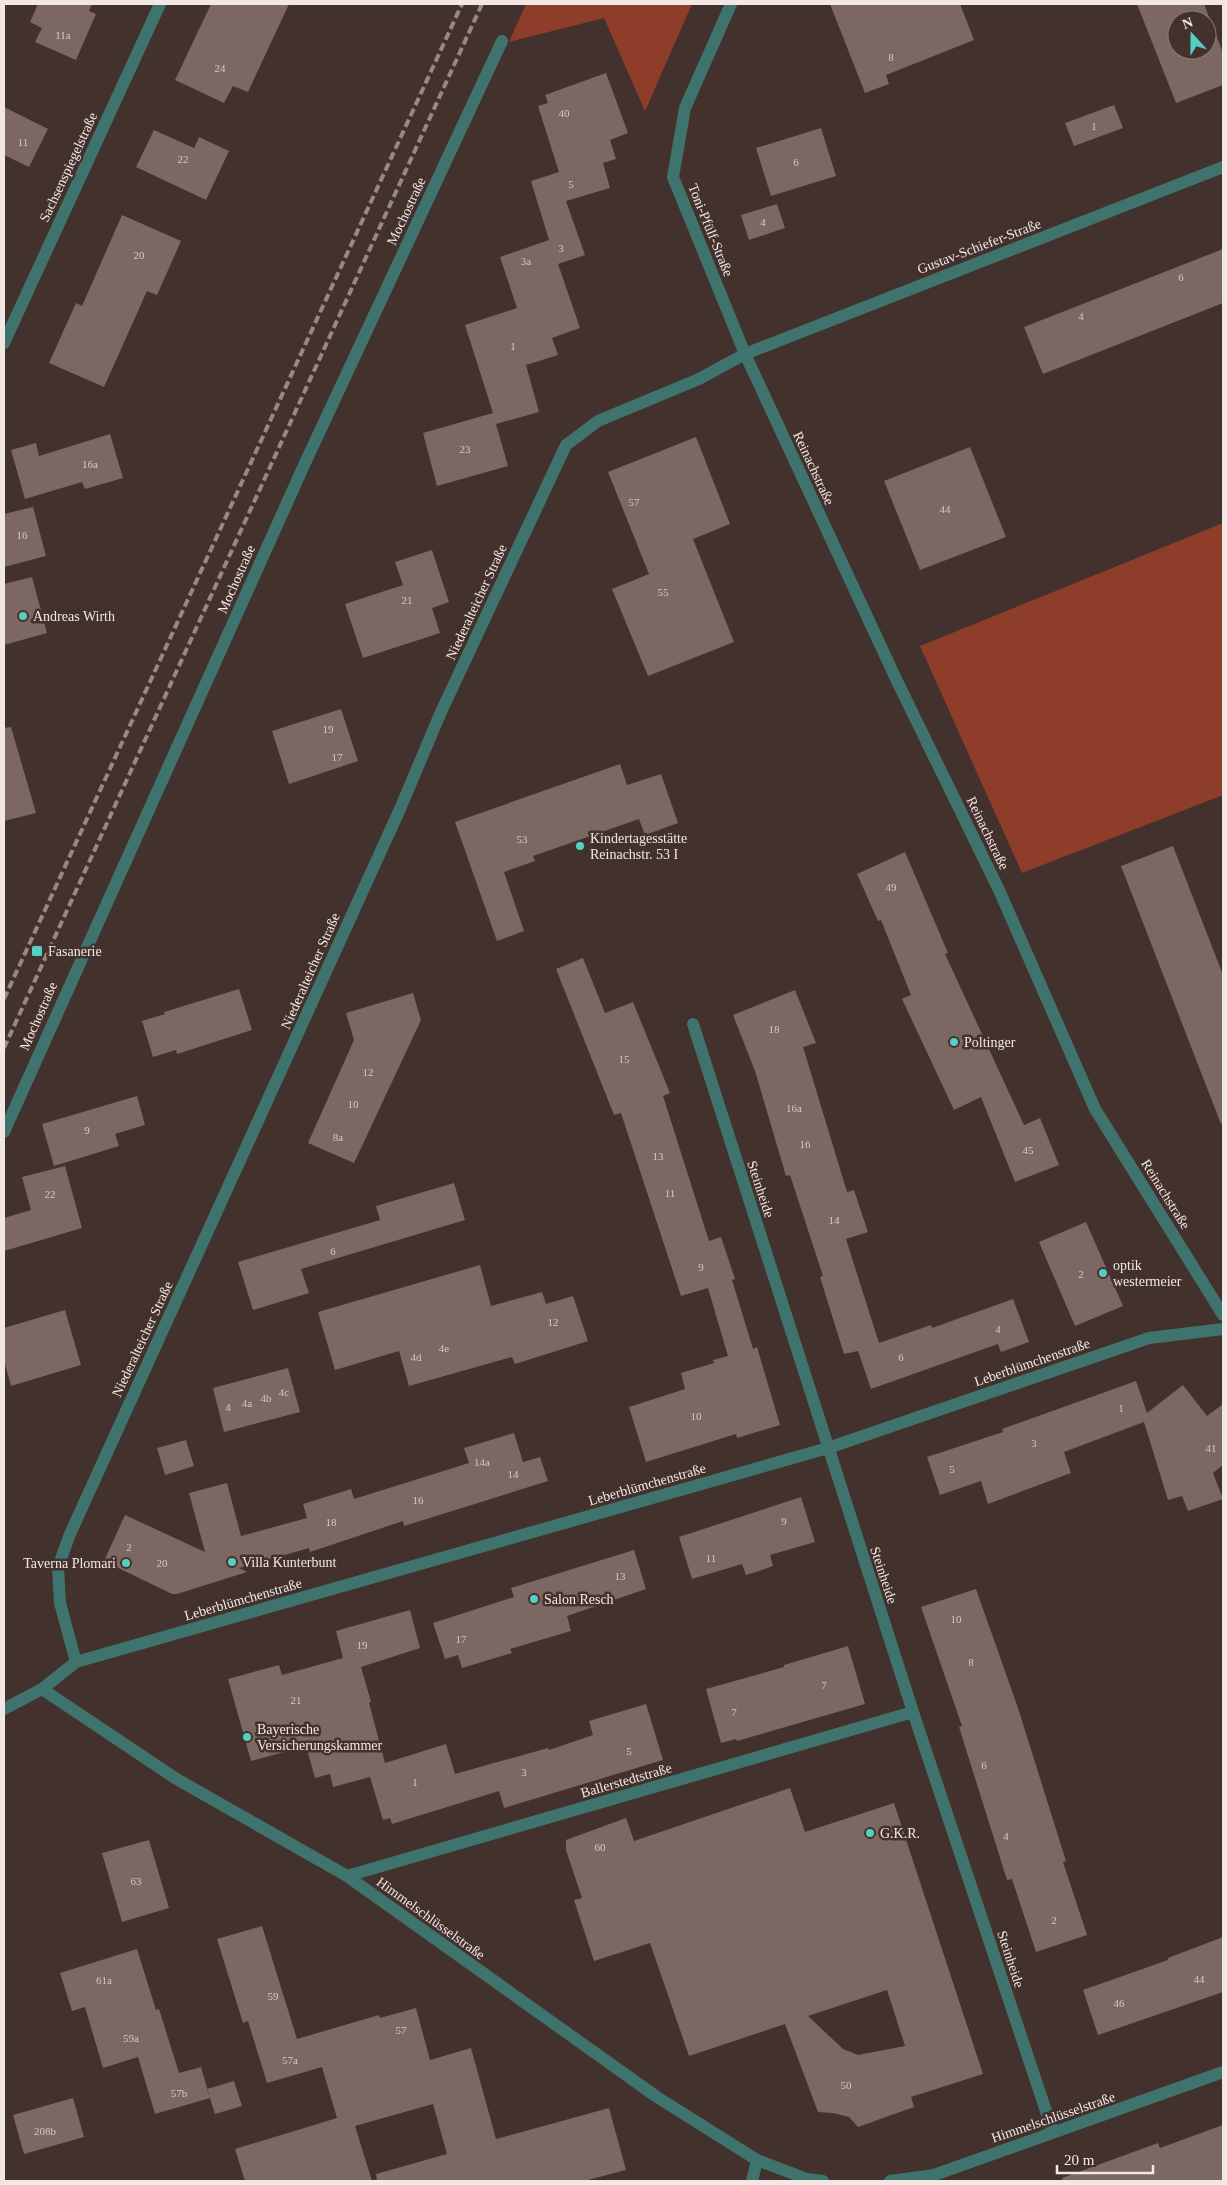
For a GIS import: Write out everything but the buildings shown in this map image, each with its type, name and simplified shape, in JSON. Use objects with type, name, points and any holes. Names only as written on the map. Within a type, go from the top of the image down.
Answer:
[{"type":"street","name":"Sachsenspiegelstraße","points":[[4,343],[160,4]]},
{"type":"street","name":"Toni-Pfülf-Straße","points":[[731,4],[685,108],[674,177],[746,354]]},
{"type":"street","name":"Mochostraße","points":[[4,1132],[293,490],[502,41]]},
{"type":"street","name":"Gustav-Schiefer-Straße","points":[[746,354],[1223,166]]},
{"type":"street","name":"Reinachstraße","points":[[746,354],[896,681],[999,890],[1095,1109],[1223,1315]]},
{"type":"street","name":"Niederalteicher Straße","points":[[76,1662],[60,1603],[58,1567],[70,1534],[310,1007],[441,712],[566,445],[598,421],[699,379],[746,354]]},
{"type":"street","name":"Steinheide","points":[[694,1024],[913,1712],[1053,2132]]},
{"type":"street","name":"Leberblümchenstraße","points":[[76,1662],[828,1448],[1149,1338],[1223,1329]]},
{"type":"street","points":[[4,1709],[42,1689],[76,1662]]},
{"type":"street","name":"Himmelschlüsselstraße","points":[[42,1689],[175,1778],[347,1876],[657,2097],[757,2160],[806,2179],[824,2181]]},
{"type":"street","points":[[4,1699],[19,1701]]},
{"type":"street","name":"Ballerstedtstraße","points":[[347,1876],[913,1712]]},
{"type":"street","name":"Himmelschlüsselstraße","points":[[890,2181],[934,2174],[1223,2072]]},
{"type":"street","points":[[752,2181],[757,2160]]},
{"type":"shaded area","points":[[526,4],[692,4],[645,111],[604,18],[509,42]]},
{"type":"shaded area","points":[[1223,523],[1223,795],[1022,873],[920,646]]},
{"type":"railway","points":[[4,999],[462,4]]},
{"type":"railway","points":[[4,1048],[482,4]]},
{"type":"place","name":"Andreas Wirth","points":[[23,616]]},
{"type":"place","name":"Kindertagesstätte Reinachstr. 53 I","points":[[580,846]]},
{"type":"place","name":"Fasanerie","points":[[37,951]]},
{"type":"place","name":"Poltinger","points":[[954,1042]]},
{"type":"place","name":"optik westermeier","points":[[1103,1273]]},
{"type":"place","name":"Villa Kunterbunt","points":[[232,1562]]},
{"type":"place","name":"Taverna Plomari","points":[[126,1563]]},
{"type":"place","name":"Salon Resch","points":[[534,1599]]},
{"type":"place","name":"Bayerische Versicherungskammer","points":[[247,1737]]},
{"type":"place","name":"G.K.R.","points":[[870,1833]]}]
